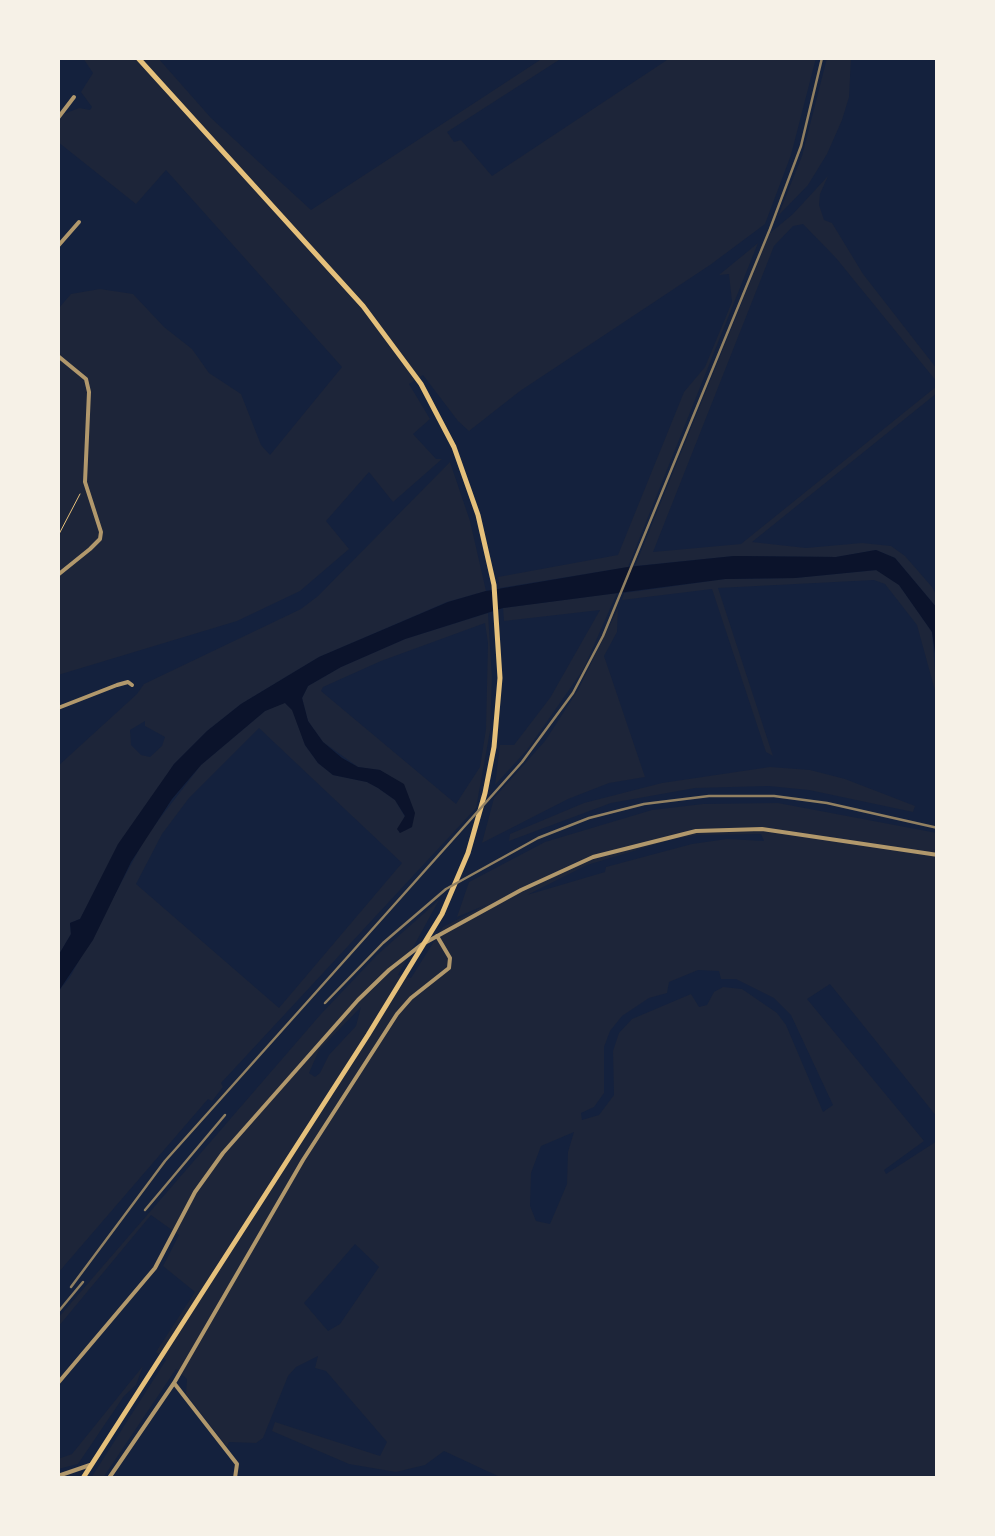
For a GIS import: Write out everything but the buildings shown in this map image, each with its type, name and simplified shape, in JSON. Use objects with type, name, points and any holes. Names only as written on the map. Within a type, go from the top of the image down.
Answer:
[{"type":"main road","points":[[83,1478],[442,914],[468,853],[490,770],[499,701],[498,620],[484,538],[454,448],[421,384],[363,306],[138,58]]},
{"type":"street","points":[[58,118],[74,97]]},
{"type":"street","points":[[58,246],[79,222]]},
{"type":"street","points":[[58,356],[86,379],[90,392],[86,482],[100,539],[59,574]]},
{"type":"street","points":[[58,708],[118,684],[132,685]]},
{"type":"street","points":[[58,1383],[147,1279],[168,1248],[189,1203],[223,1153],[358,1000],[400,960],[436,936],[593,857],[696,831],[762,829],[938,854]]},
{"type":"street","points":[[109,1478],[174,1383],[303,1160],[397,1014],[450,968],[450,958],[436,936]]},
{"type":"street","points":[[174,1383],[236,1464],[235,1478]]},
{"type":"street","points":[[58,1476],[78,1472],[94,1463]]},
{"type":"path","points":[[58,536],[86,482]]},
{"type":"shaded area","points":[[83,58],[158,58],[211,118],[311,210],[543,58],[562,58],[447,132],[454,142],[461,140],[492,176],[670,58],[816,58],[791,155],[765,224],[520,391],[469,431],[423,375],[409,384],[430,419],[413,434],[436,459],[442,459],[393,502],[369,472],[326,521],[349,549],[300,591],[237,621],[58,675],[58,309],[71,294],[100,289],[133,294],[164,327],[192,349],[209,373],[241,394],[261,445],[270,455],[342,367],[166,170],[136,204],[58,142],[58,122],[64,114],[92,107],[81,92],[93,73]]},
{"type":"shaded area","points":[[827,58],[851,58],[849,97],[842,120],[808,185],[778,216],[802,156]]},
{"type":"shaded area","points":[[828,176],[819,205],[824,220],[832,223],[863,274],[937,369],[937,382],[836,258],[803,224],[793,226],[774,246],[653,552],[741,544],[937,386],[937,393],[752,542],[806,548],[862,543],[891,546],[932,587],[937,608],[895,558],[876,550],[836,557],[734,556],[635,566],[770,233]]},
{"type":"shaded area","points":[[758,243],[628,567],[500,588],[498,577],[618,555],[684,392],[705,367],[732,302],[729,274],[719,275]]},
{"type":"shaded area","points":[[450,462],[470,521],[486,591],[447,602],[319,657],[241,704],[207,731],[174,764],[80,919],[70,923],[71,934],[58,956],[58,766],[144,684],[301,609]],"holes":[[[145,721],[145,726],[165,737],[150,757],[141,755],[131,745],[130,730]]]},
{"type":"shaded area","points":[[876,550],[895,558],[937,608],[937,667],[932,632],[899,585],[876,570],[795,578],[725,579],[503,608],[405,639],[341,667],[308,686],[302,698],[308,721],[323,742],[342,758],[358,767],[380,770],[404,784],[415,813],[412,827],[400,833],[397,829],[405,816],[395,800],[378,788],[333,775],[318,763],[285,703],[265,711],[201,765],[172,799],[131,862],[93,940],[58,992],[58,956],[71,934],[70,923],[80,919],[118,844],[174,764],[241,704],[319,657],[448,602],[486,591],[628,567],[734,556],[836,557]]},
{"type":"shaded area","points":[[877,570],[899,585],[932,632],[937,698],[917,625],[885,584],[874,580],[718,588],[773,756],[766,752],[712,589],[622,600],[624,593],[725,579],[795,578]]},
{"type":"shaded area","points":[[617,593],[583,670],[527,750],[495,785],[500,745],[514,745],[550,698],[600,610],[504,621],[503,608]]},
{"type":"shaded area","points":[[618,608],[617,632],[604,656],[645,777],[609,783],[568,799],[482,843],[494,798],[545,741],[578,690]]},
{"type":"shaded area","points":[[488,613],[490,731],[476,808],[221,1083],[223,1087],[212,1101],[208,1099],[58,1273],[58,992],[70,977],[147,835],[201,765],[265,711],[284,702],[293,710],[305,745],[318,763],[333,775],[378,788],[395,800],[405,817],[399,833],[412,827],[380,770],[358,767],[323,742],[308,721],[302,698],[308,686],[341,667],[405,639]],"holes":[[[485,623],[486,729],[480,767],[456,804],[321,691],[381,661]],[[259,728],[402,863],[279,1008],[136,884],[162,834],[189,798]]]},
{"type":"shaded area","points":[[770,767],[810,770],[845,779],[915,806],[913,812],[809,790],[769,786],[695,788],[611,803],[509,841],[510,834],[584,803],[662,783]]},
{"type":"shaded area","points":[[778,803],[937,833],[937,849],[933,849],[938,850],[937,1117],[830,984],[807,999],[924,1141],[884,1170],[886,1174],[937,1141],[937,1478],[502,1478],[444,1451],[425,1465],[396,1472],[349,1464],[272,1431],[275,1422],[380,1456],[387,1442],[326,1371],[315,1368],[318,1356],[296,1367],[288,1376],[263,1438],[256,1443],[229,1442],[227,1447],[186,1394],[187,1379],[176,1369],[103,1478],[91,1478],[166,1360],[156,1352],[195,1292],[163,1266],[179,1235],[151,1215],[58,1327],[58,1318],[321,1014],[377,955],[439,900],[398,975],[411,978],[443,927],[488,904],[457,917],[469,882],[545,842],[652,810],[703,804]],"holes":[[[761,834],[764,841],[727,839],[692,844],[606,867],[605,872],[527,895],[587,865],[697,835]],[[698,970],[719,971],[721,979],[736,979],[774,998],[791,1015],[833,1105],[823,1112],[786,1025],[777,1013],[742,989],[723,987],[714,992],[707,1005],[699,1007],[691,994],[632,1019],[619,1033],[613,1051],[614,1095],[599,1115],[582,1120],[581,1113],[594,1107],[604,1093],[604,1047],[610,1031],[622,1016],[649,998],[667,993],[669,982]],[[361,1007],[356,1026],[315,1077],[309,1073],[319,1050]],[[574,1132],[568,1152],[567,1184],[550,1224],[536,1221],[530,1206],[531,1173],[541,1146]],[[355,1244],[379,1267],[340,1324],[328,1331],[304,1303]]]},
{"type":"shaded area","points":[[143,1366],[136,1385],[124,1396],[78,1464],[58,1469],[58,1459],[72,1454]]},
{"type":"railway","points":[[71,1287],[165,1161],[522,762],[573,693],[603,636],[770,229],[801,146],[822,58]]},
{"type":"railway","points":[[325,1003],[383,943],[446,889],[538,838],[589,818],[644,804],[709,796],[774,796],[827,803],[938,828]]},
{"type":"railway","points":[[145,1210],[225,1115]]},
{"type":"railway","points":[[58,1312],[83,1282]]}]
